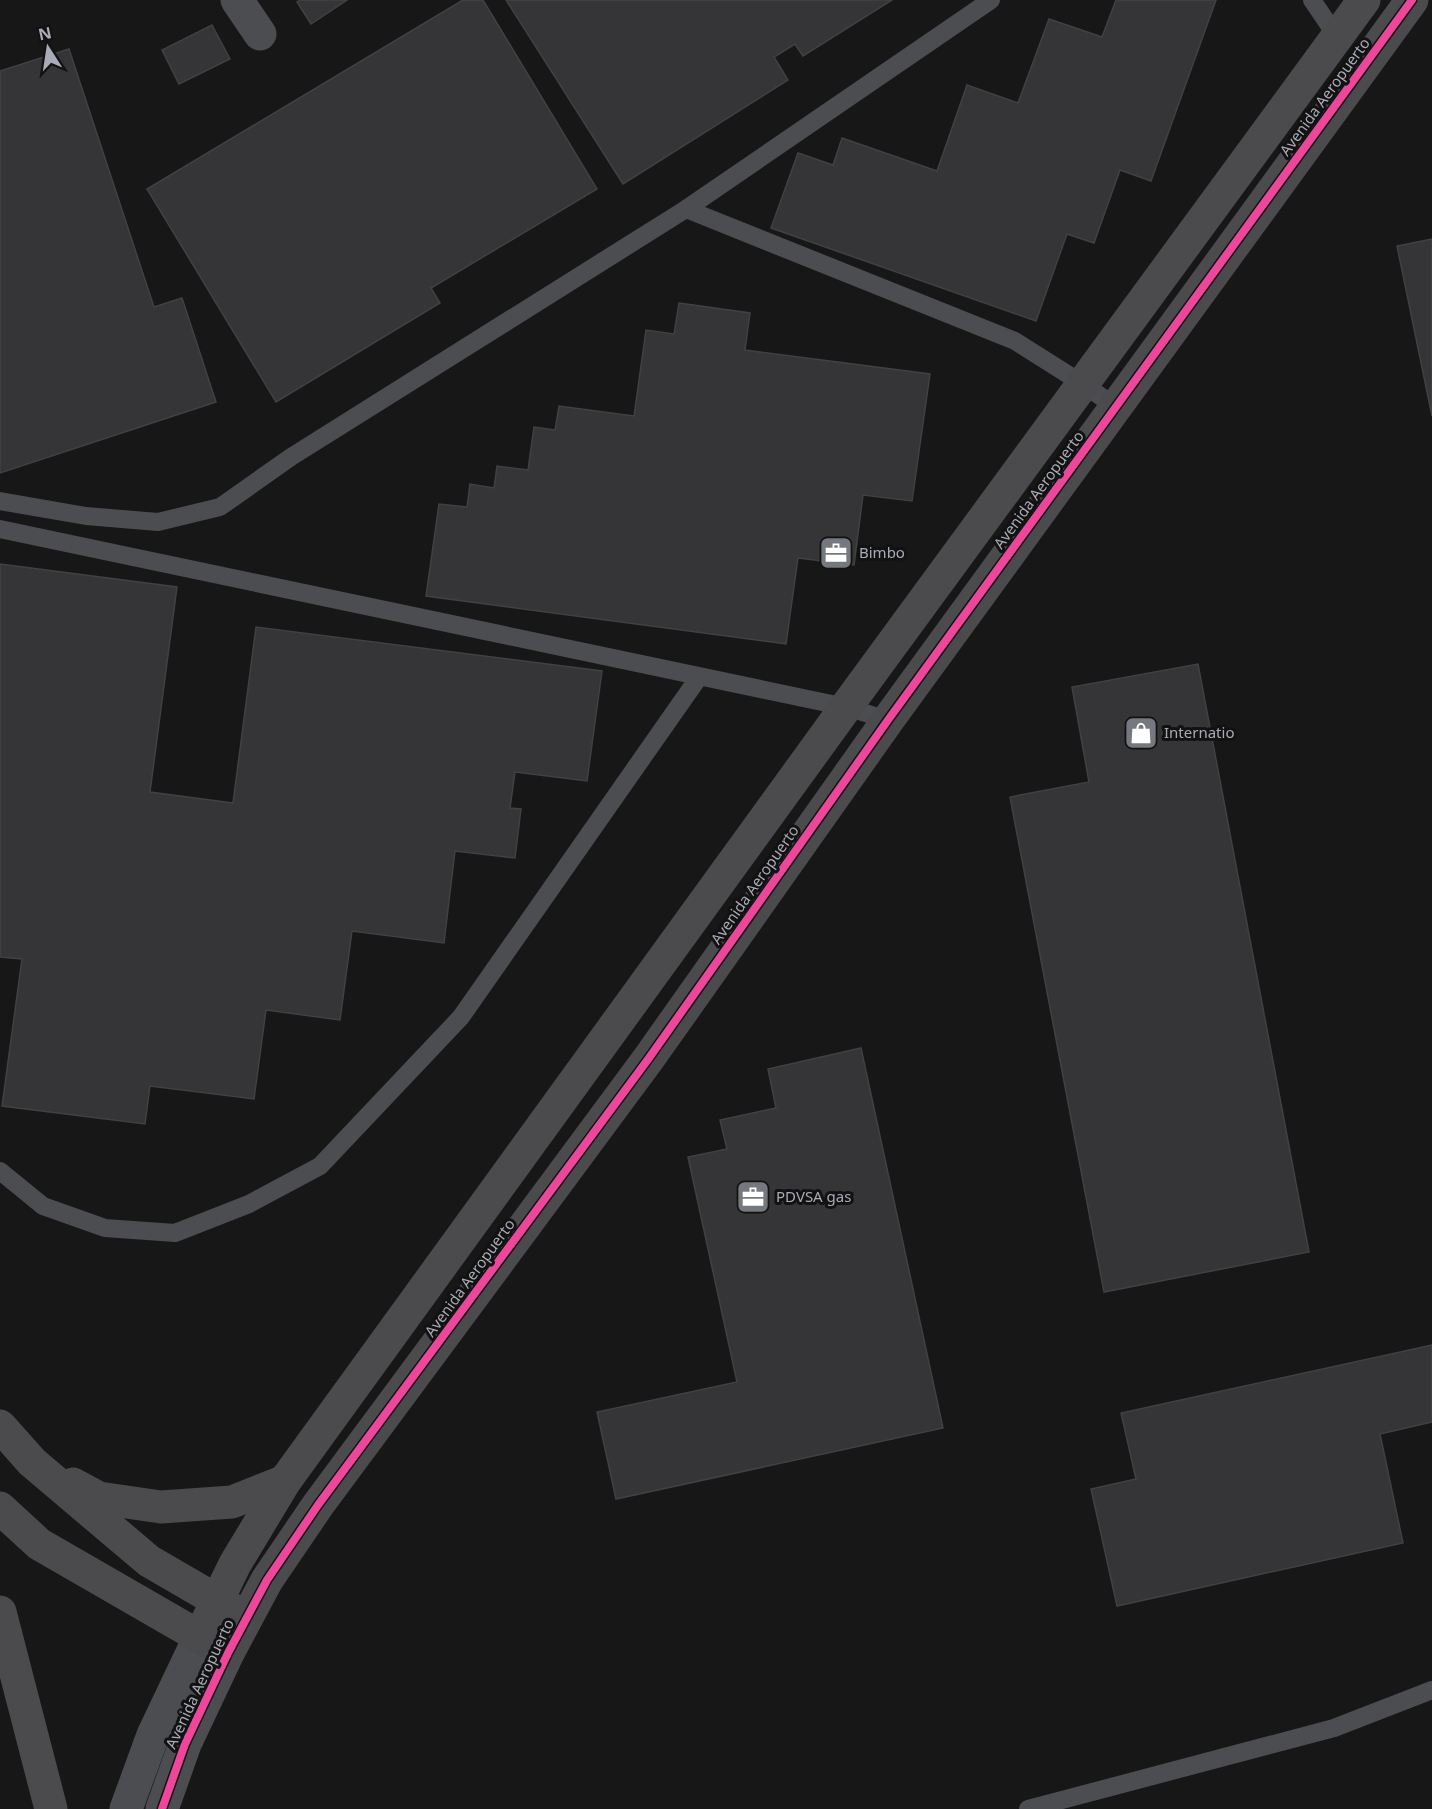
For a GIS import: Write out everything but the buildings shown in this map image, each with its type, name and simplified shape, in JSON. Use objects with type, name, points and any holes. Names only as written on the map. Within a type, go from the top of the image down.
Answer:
[{"type":"street","points":[[237,0],[260,34]]},
{"type":"street","name":"Avenida Aeropuerto","points":[[126,1809],[153,1735],[200,1636],[236,1564],[285,1481],[846,706],[1364,0]]},
{"type":"street","name":"Avenida Aeropuerto","points":[[162,1809],[185,1744],[228,1653],[267,1580],[318,1505],[649,1058],[888,720],[1412,0]]},
{"type":"street","points":[[0,1426],[32,1462],[149,1561],[247,1618]]},
{"type":"street","points":[[32,1462],[99,1498],[161,1507],[232,1502],[285,1481]]},
{"type":"street","points":[[0,1508],[39,1544],[228,1653]]},
{"type":"street","points":[[0,1612],[51,1809]]},
{"type":"lane","points":[[0,501],[86,516],[158,522],[220,507],[291,457],[686,209],[991,0]]},
{"type":"lane","points":[[1312,0],[1337,37]]},
{"type":"lane","points":[[686,209],[1016,341],[1116,407]]},
{"type":"lane","points":[[0,529],[846,706],[888,720]]},
{"type":"lane","points":[[0,1171],[43,1206],[105,1228],[175,1233],[249,1204],[320,1166],[461,1017],[699,677]]},
{"type":"lane","points":[[1028,1809],[1334,1728],[1432,1690]]},
{"type":"cycle path","points":[[162,1809],[185,1744],[228,1653],[267,1580],[318,1505],[649,1058],[888,720],[1412,0]]},
{"type":"place","name":"Bimbo","points":[[836,553]]},
{"type":"place","name":"Internatio","points":[[1141,733]]},
{"type":"place","name":"PDVSA gas","points":[[753,1197]]}]
